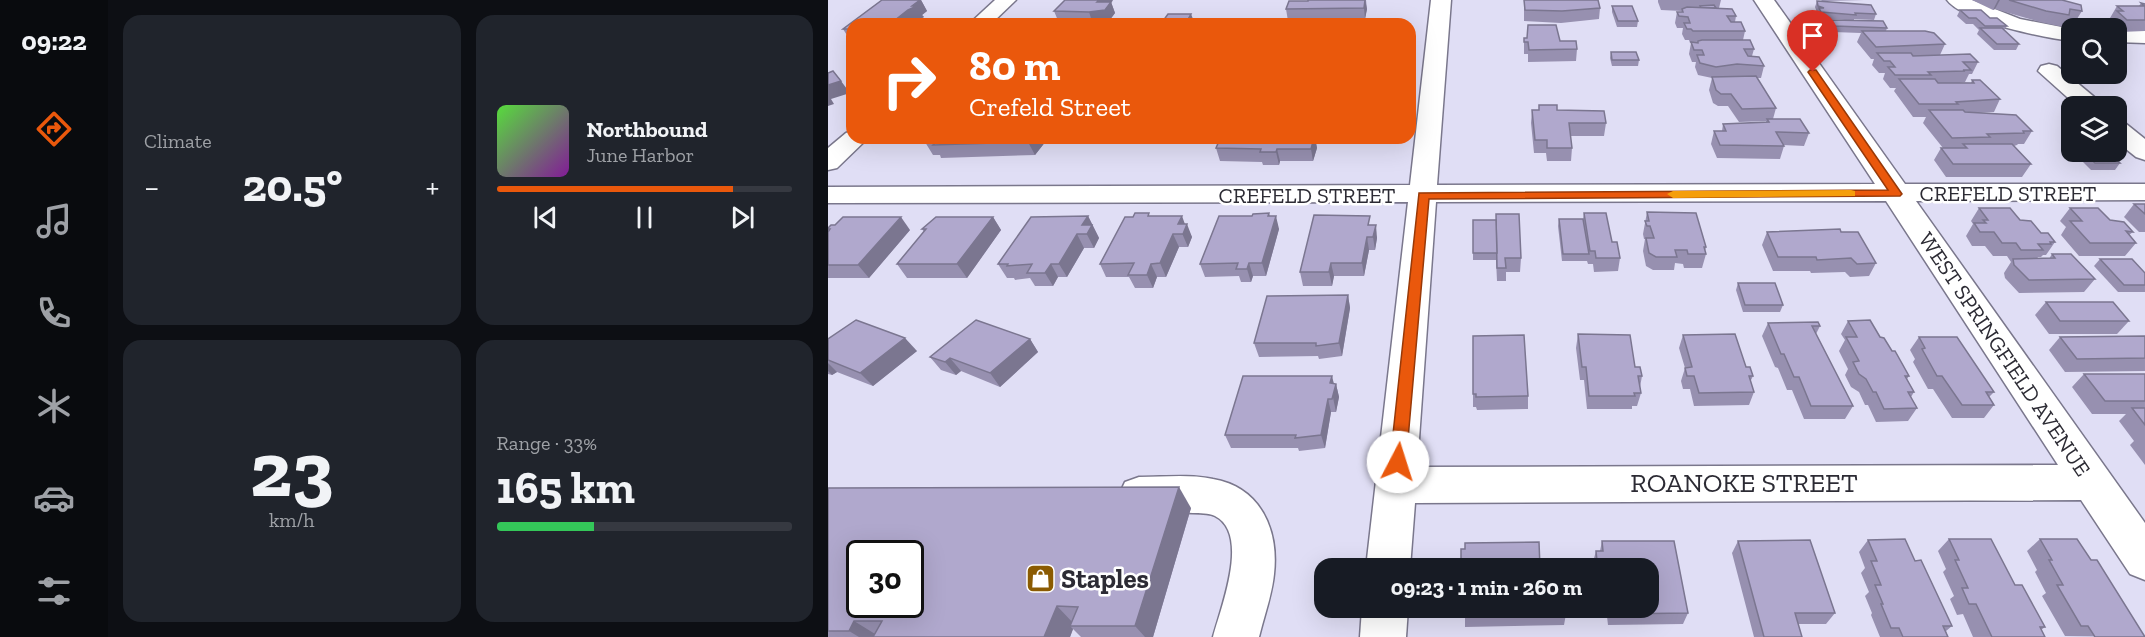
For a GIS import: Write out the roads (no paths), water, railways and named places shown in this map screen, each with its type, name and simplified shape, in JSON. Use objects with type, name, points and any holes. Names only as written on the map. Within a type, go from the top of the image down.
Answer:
[{"type":"street","points":[[986,18],[1006,0]]},
{"type":"street","points":[[1389,558],[1441,0]]},
{"type":"street","name":"WEST SPRINGFIELD AVENUE","points":[[1764,0],[2145,559]]},
{"type":"street","points":[[1957,0],[2002,20],[2061,34]]},
{"type":"street","points":[[2127,36],[2145,37]]},
{"type":"street","points":[[2049,71],[2079,96]]},
{"type":"street","points":[[2127,137],[2145,152]]},
{"type":"street","points":[[828,162],[848,144]]},
{"type":"street","name":"CREFELD STREET","points":[[828,195],[2145,192]]},
{"type":"street","name":"ROANOKE STREET","points":[[1395,485],[2093,482]]},
{"type":"street","points":[[1097,495],[1192,496],[1223,499],[1238,509],[1246,522],[1254,566],[1236,637]]},
{"type":"street","points":[[1383,637],[1384,618]]},
{"type":"place","name":"Staples","points":[[1040,579]]}]
